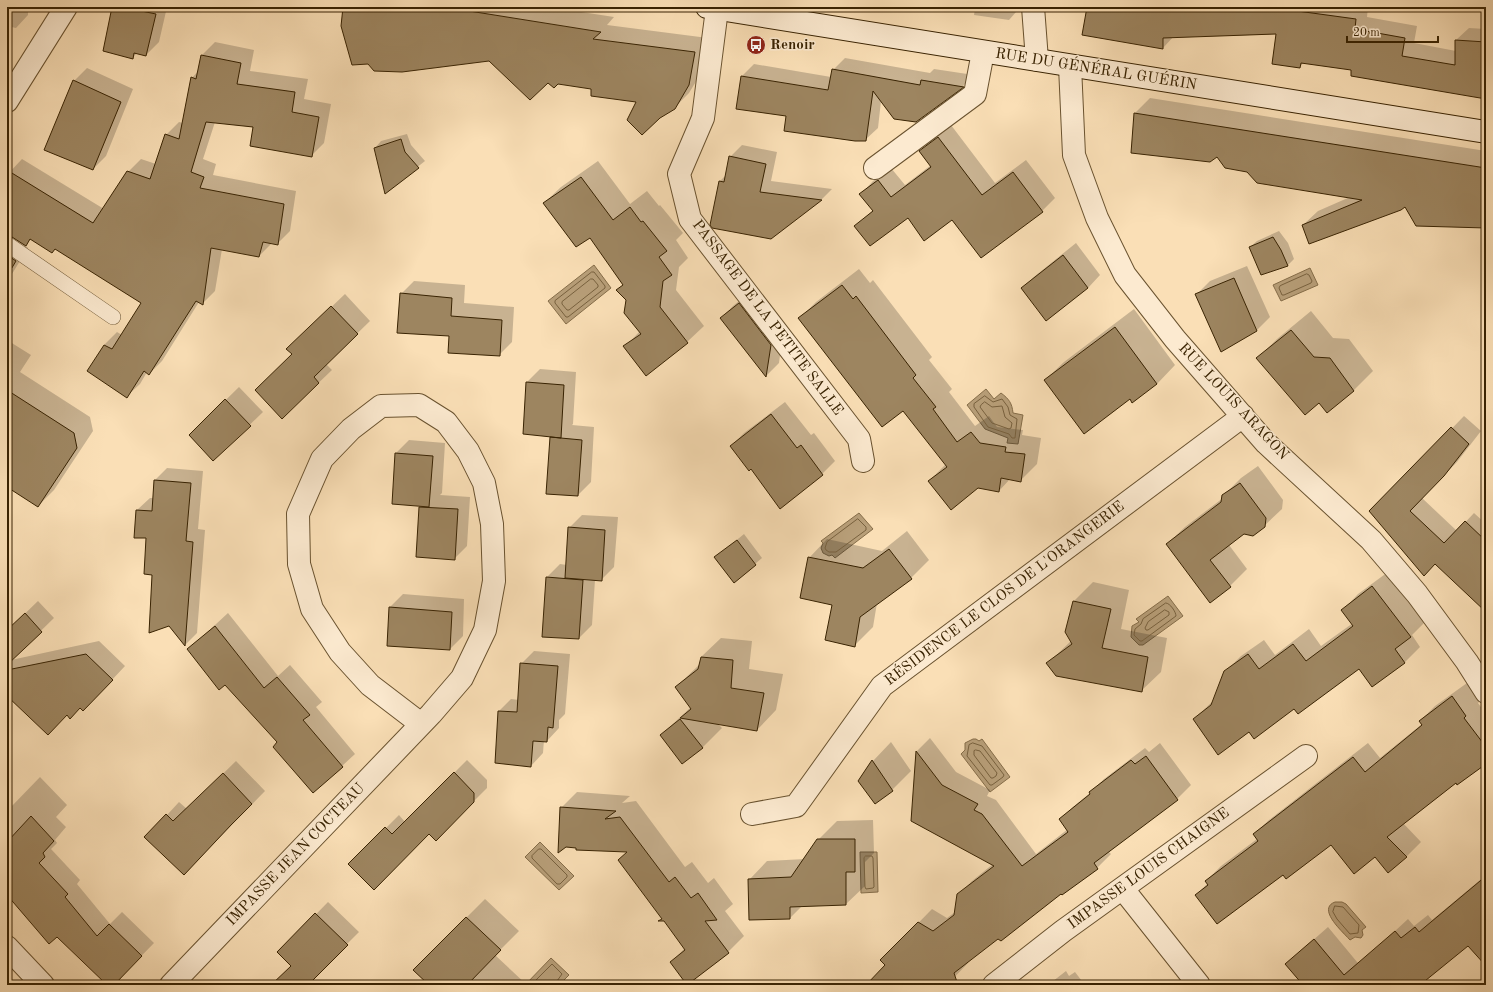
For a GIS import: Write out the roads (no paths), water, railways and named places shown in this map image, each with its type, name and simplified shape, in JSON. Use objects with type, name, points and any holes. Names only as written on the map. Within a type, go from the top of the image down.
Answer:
[{"type":"street","points":[[7,101],[66,7]]},
{"type":"street","points":[[1033,7],[1037,60]]},
{"type":"street","name":"RUE DU GÉNÉRAL GUÉRIN","points":[[712,8],[1486,132]]},
{"type":"street","name":"PASSAGE DE LA PETITE SALLE","points":[[712,8],[703,118],[679,174],[690,219],[859,439],[863,461]]},
{"type":"street","points":[[875,168],[975,94],[983,52]]},
{"type":"street","name":"RUE LOUIS ARAGON","points":[[1070,66],[1074,155],[1097,218],[1125,275],[1175,339],[1266,443],[1376,546],[1418,594],[1467,662],[1486,692]]},
{"type":"street","name":"IMPASSE JEAN COCTEAU","points":[[171,985],[422,724],[462,678],[485,630],[494,581],[492,524],[484,483],[468,451],[446,422],[419,405],[381,406],[351,429],[322,460],[298,514],[299,564],[312,609],[340,652],[370,685],[422,724]]},
{"type":"street","name":"RÉSIDENCE LE CLOS DE L'ORANGERIE","points":[[752,814],[796,806],[882,686],[1243,416]]},
{"type":"street","name":"IMPASSE LOUIS CHAIGNE","points":[[994,985],[1063,931],[1306,756]]},
{"type":"street","points":[[1123,889],[1199,985]]},
{"type":"street","points":[[7,946],[43,985]]},
{"type":"lane","points":[[7,244],[113,317]]},
{"type":"water","points":[[594,265],[611,288],[566,324],[548,301]]},
{"type":"water","points":[[1310,268],[1318,285],[1281,301],[1273,285]]},
{"type":"water","points":[[986,389],[994,399],[1001,393],[1010,402],[1013,413],[1023,415],[1018,444],[1007,443],[1008,438],[985,429],[967,405]]},
{"type":"water","points":[[859,513],[873,529],[835,558],[832,555],[829,556],[823,553],[821,548],[823,543],[821,541]]},
{"type":"water","points":[[1168,596],[1183,616],[1143,645],[1139,645],[1131,637],[1132,626],[1139,622],[1136,619]]},
{"type":"water","points":[[973,739],[979,741],[982,739],[1010,777],[990,792],[961,754],[965,750],[965,743]]},
{"type":"water","points":[[540,842],[574,876],[559,890],[525,857]]},
{"type":"water","points":[[860,852],[877,852],[878,892],[861,893]]},
{"type":"water","points":[[1335,902],[1342,902],[1346,904],[1366,927],[1362,930],[1363,935],[1361,938],[1355,937],[1350,940],[1333,921],[1328,910],[1330,905]]},
{"type":"water","points":[[551,958],[569,975],[559,985],[525,985]]},
{"type":"place","name":"Renoir","points":[[756,45]]}]
